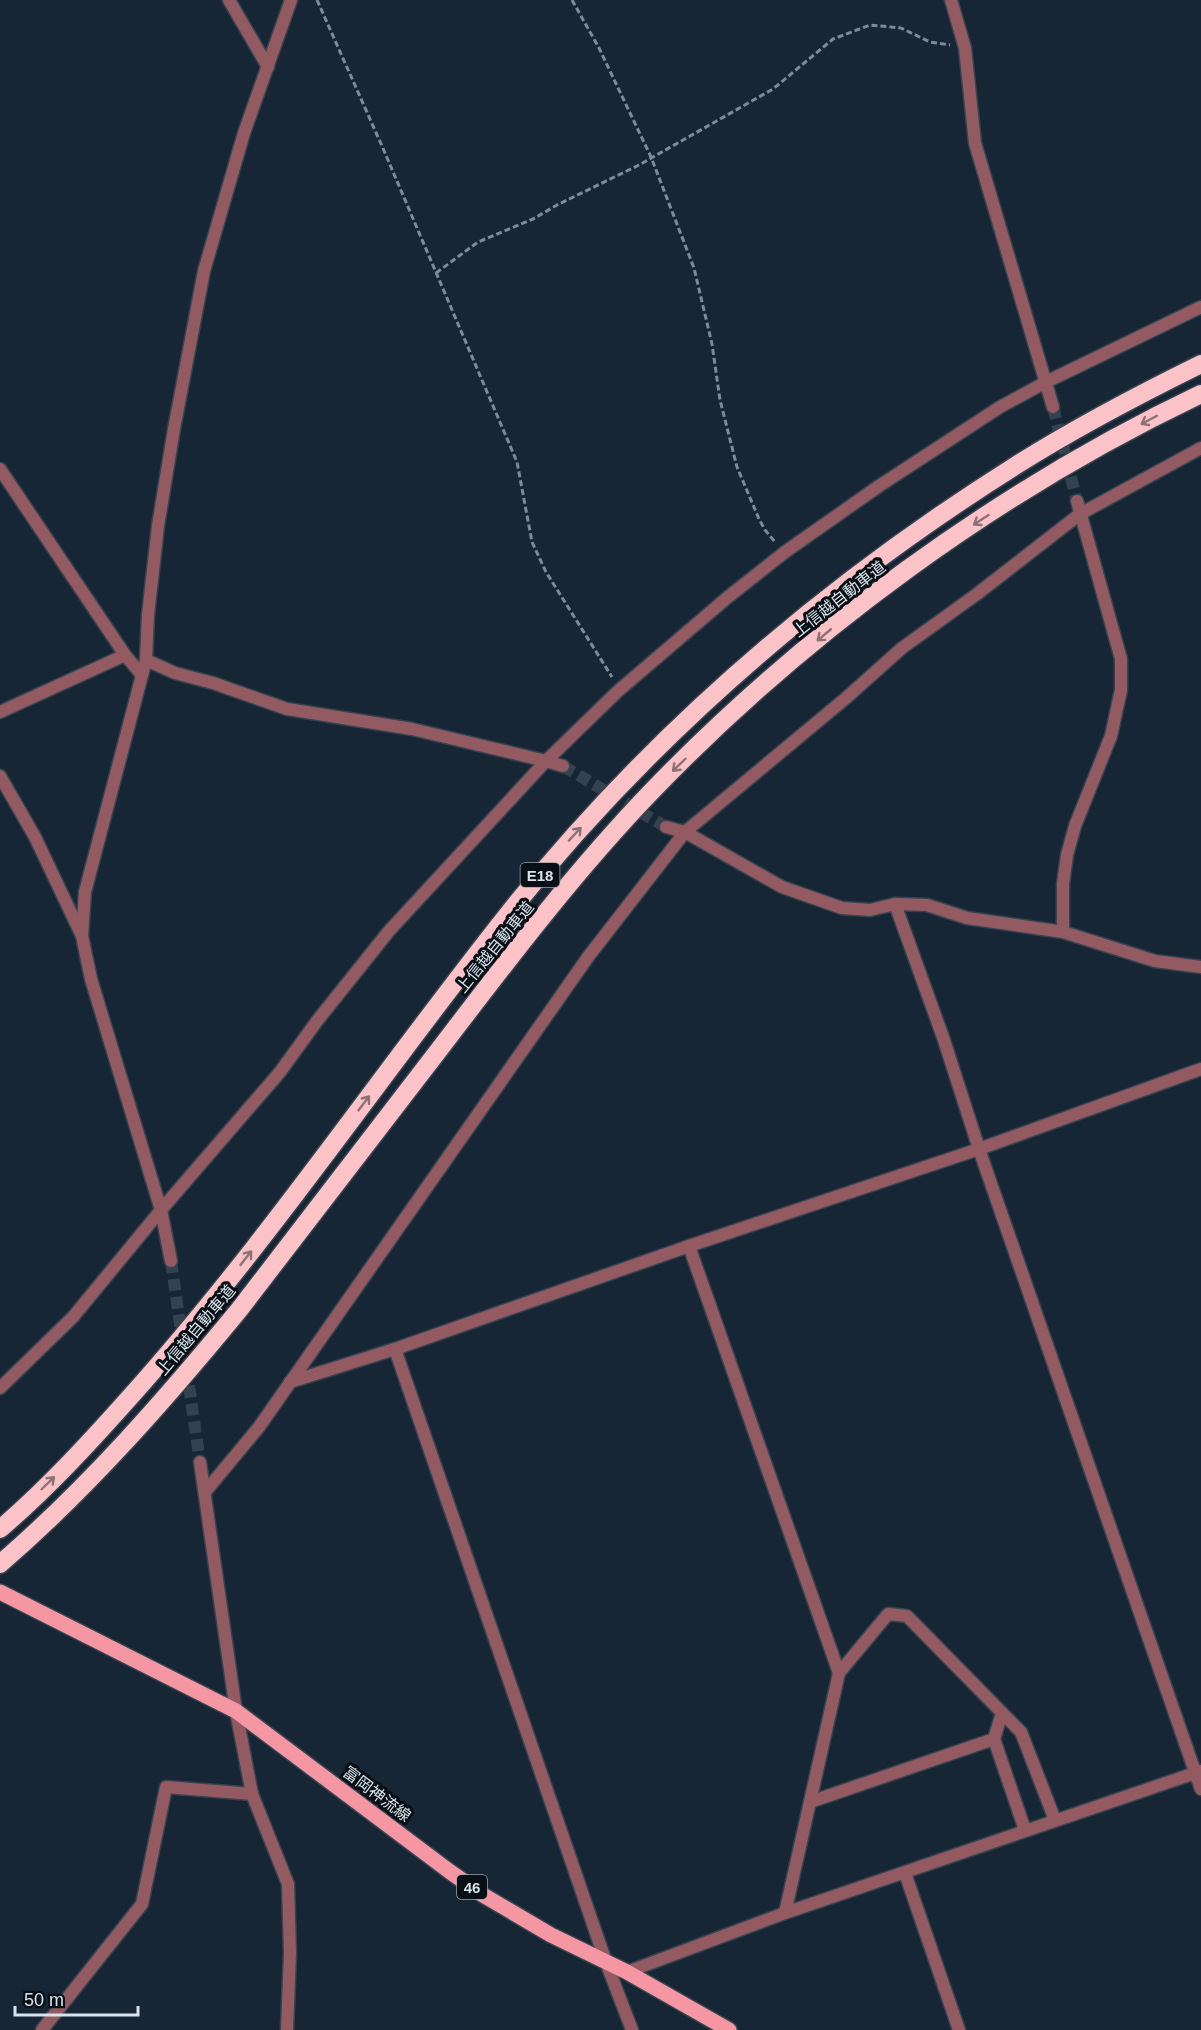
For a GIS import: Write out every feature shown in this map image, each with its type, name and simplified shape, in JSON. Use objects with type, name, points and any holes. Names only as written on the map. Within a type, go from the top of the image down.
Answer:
[{"type":"highway","name":"上信越自動車道","points":[[3,1527],[61,1471],[166,1357],[218,1295],[510,911],[574,835],[686,718],[748,662],[814,608],[878,558],[946,511],[1017,464],[1084,424],[1201,364]]},
{"type":"highway","name":"上信越自動車道","points":[[0,1564],[79,1491],[192,1367],[246,1301],[536,926],[642,802],[688,755],[781,670],[909,569],[1038,483],[1110,441],[1201,394]]},
{"type":"main road","name":"富岡神流線","points":[[0,1592],[236,1711],[483,1895],[551,1935],[627,1972],[729,2030]]},
{"type":"street","points":[[229,0],[268,68]]},
{"type":"street","points":[[82,936],[85,892],[146,660],[148,615],[158,526],[204,271],[244,133],[291,0]]},
{"type":"street","points":[[951,0],[965,48],[975,143],[1053,407]]},
{"type":"street","points":[[0,1388],[73,1317],[161,1210],[280,1072],[317,1021],[389,931],[546,761],[618,691],[728,597],[785,552],[879,486],[1000,407],[1046,382],[1201,307]]},
{"type":"street","points":[[206,1492],[259,1427],[588,957],[685,832],[846,698],[902,648],[977,594],[1080,514],[1201,448]]},
{"type":"street","points":[[0,469],[125,655],[141,674]]},
{"type":"street","points":[[1063,932],[1063,884],[1067,855],[1075,826],[1111,736],[1120,690],[1121,659],[1077,501]]},
{"type":"street","points":[[0,712],[125,655]]},
{"type":"street","points":[[146,660],[175,673],[213,683],[287,709],[412,729],[563,766]]},
{"type":"street","points":[[0,776],[35,837],[82,936],[91,979],[161,1210],[171,1261]]},
{"type":"street","points":[[666,827],[685,832],[782,887],[842,908],[870,910],[895,904],[927,905],[967,918],[1063,932],[1155,962],[1201,967]]},
{"type":"street","points":[[895,904],[1198,1772],[1201,1789]]},
{"type":"street","points":[[290,1382],[395,1349],[689,1245],[979,1149],[1201,1069]]},
{"type":"street","points":[[689,1245],[839,1673]]},
{"type":"street","points":[[395,1349],[606,1962],[632,2030]]},
{"type":"street","points":[[200,1462],[236,1711],[252,1794],[288,1884],[290,1953],[287,2030]]},
{"type":"street","points":[[785,1913],[839,1673],[888,1614],[907,1616],[1021,1731],[1055,1820]]},
{"type":"street","points":[[1002,1713],[994,1739],[1025,1830]]},
{"type":"street","points":[[810,1802],[994,1739]]},
{"type":"street","points":[[627,1972],[785,1913],[1198,1772]]},
{"type":"street","points":[[42,2030],[142,1904],[166,1787],[252,1794]]},
{"type":"street","points":[[905,1873],[959,2030]]},
{"type":"path","points":[[317,0],[517,462],[532,542],[546,572],[618,691]]},
{"type":"path","points":[[572,0],[599,48],[651,157],[694,268],[711,344],[720,400],[737,467],[765,530],[785,552]]},
{"type":"path","points":[[436,273],[478,242],[533,219],[773,89],[833,39],[870,25],[901,28],[930,42],[965,48]]},
{"type":"tunnel","points":[[1053,407],[1077,501]]},
{"type":"tunnel","points":[[563,766],[666,827]]},
{"type":"tunnel","points":[[171,1261],[200,1462]]}]
